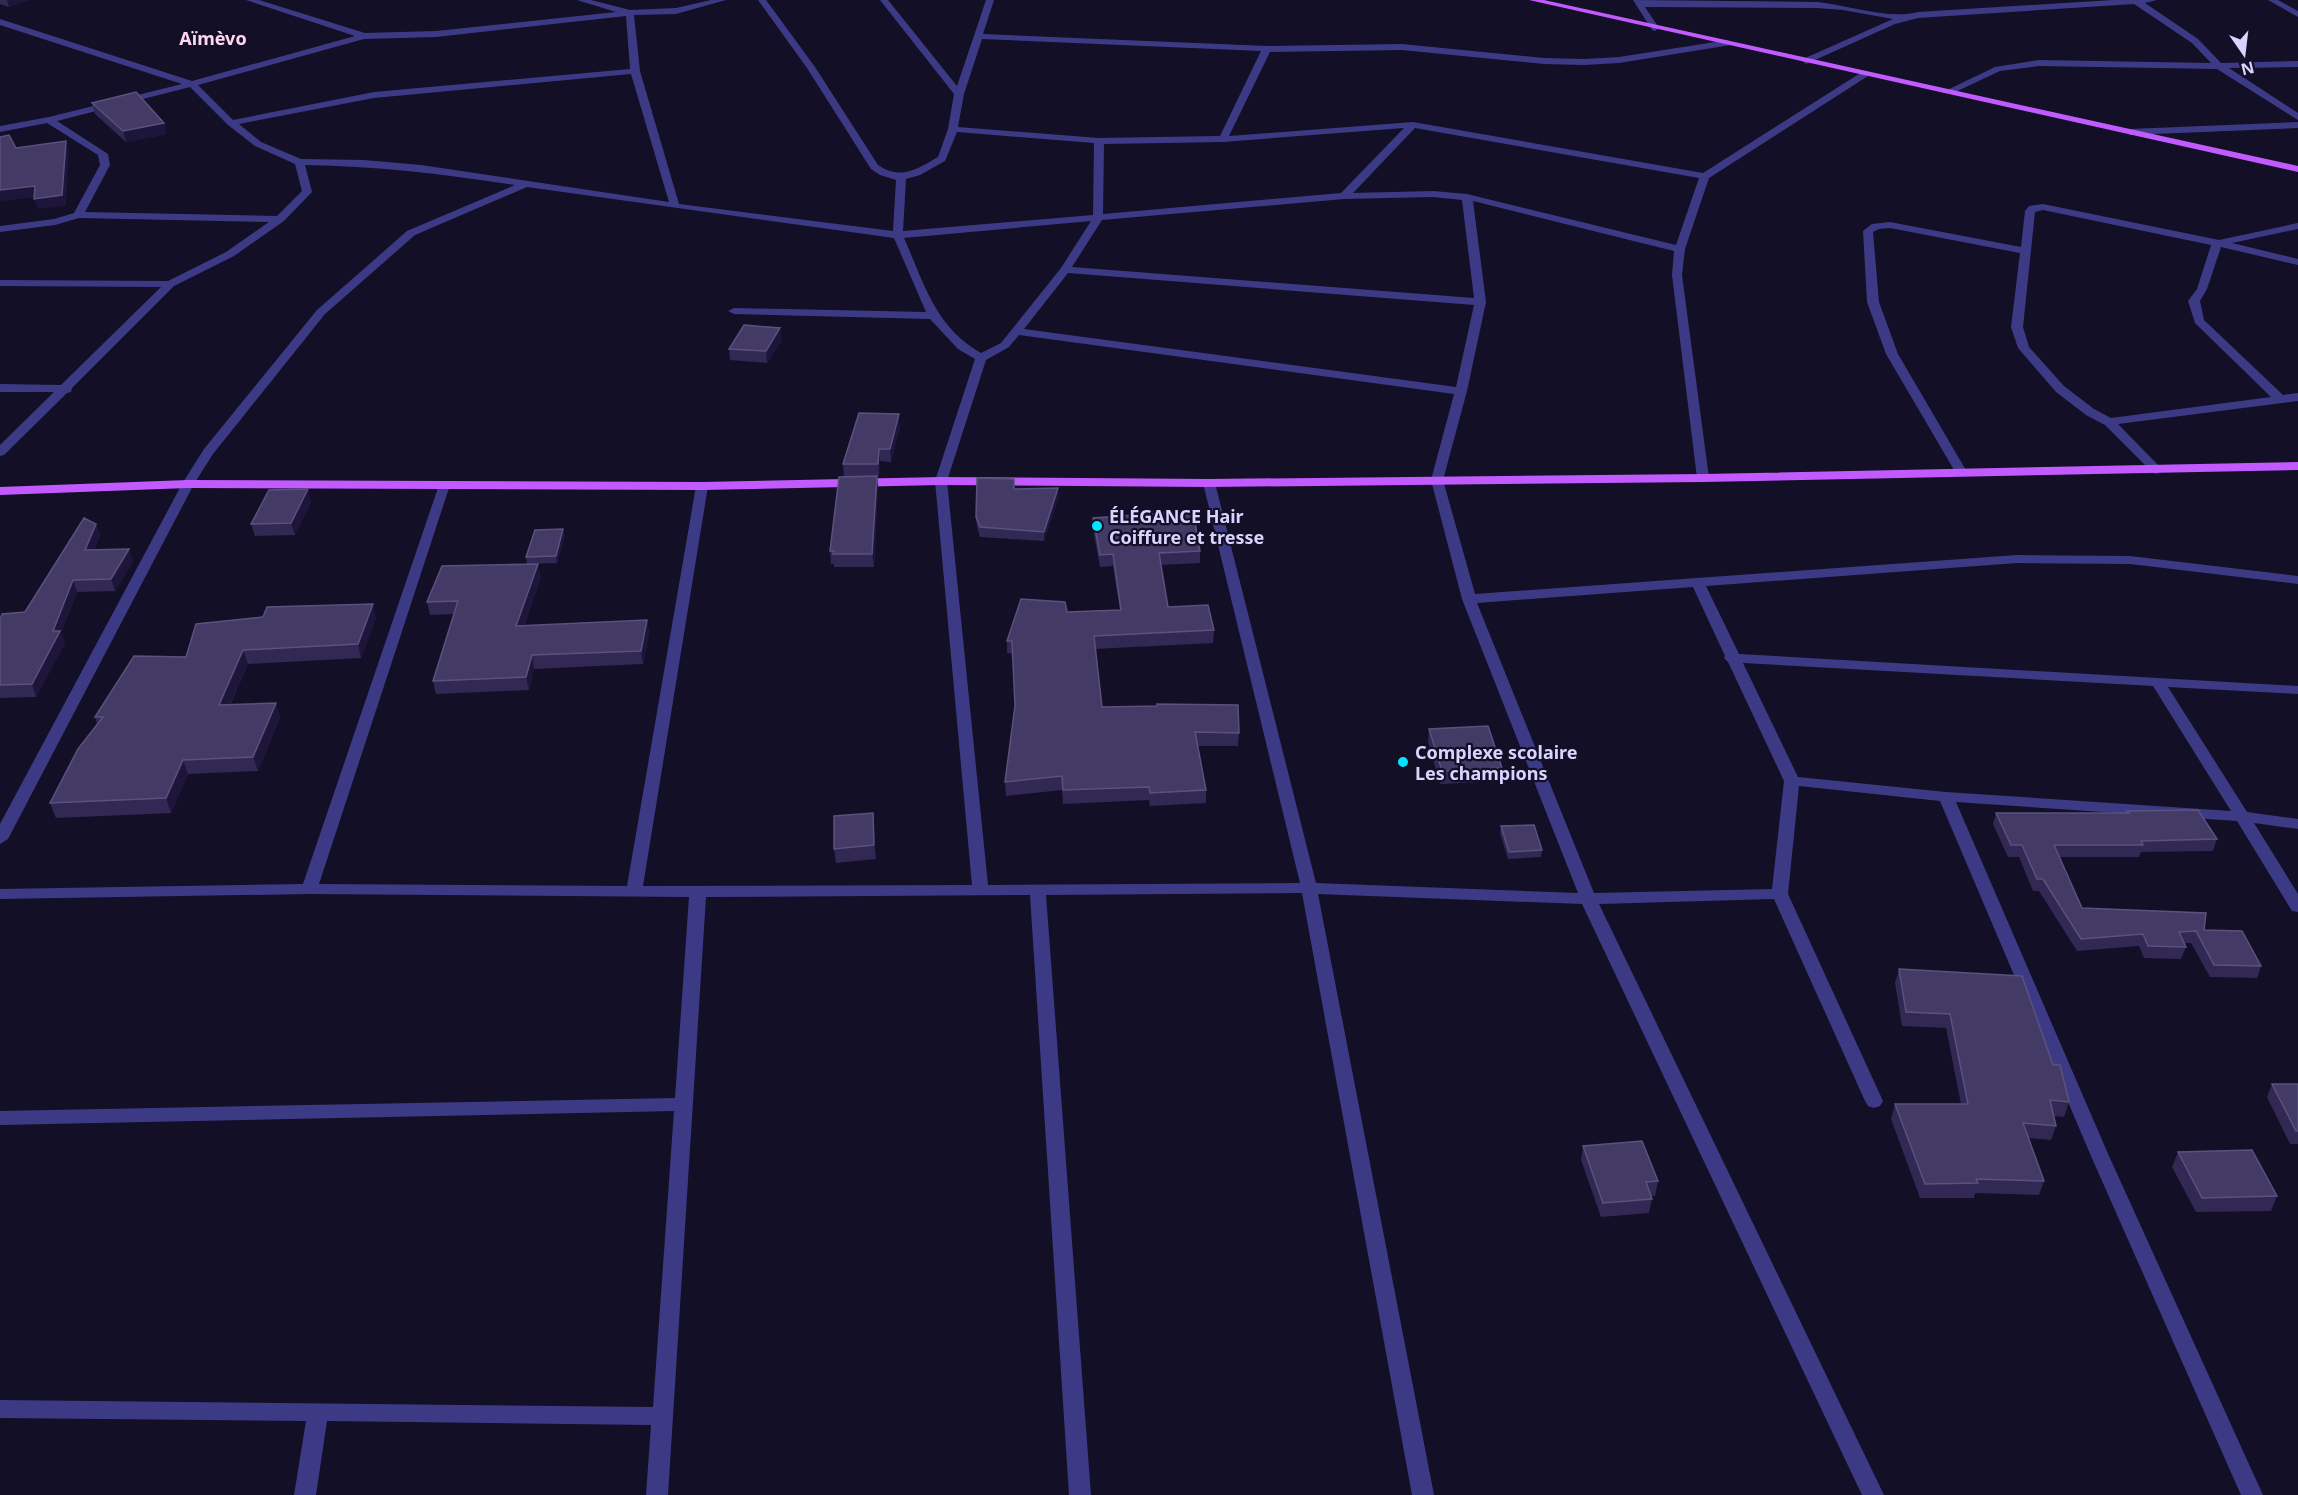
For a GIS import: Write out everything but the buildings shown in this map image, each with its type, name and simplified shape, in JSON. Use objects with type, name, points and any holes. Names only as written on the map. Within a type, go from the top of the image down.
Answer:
[{"type":"main road","points":[[1533,0],[2298,169]]},
{"type":"main road","points":[[0,491],[188,484],[702,486],[941,481],[1209,483],[1703,478],[1961,472],[2157,471],[2298,466]]},
{"type":"street","points":[[250,0],[364,36]]},
{"type":"street","points":[[581,0],[630,13]]},
{"type":"street","points":[[0,129],[49,120],[192,84],[364,36],[436,34],[630,13],[676,11],[722,0]]},
{"type":"street","points":[[762,0],[811,67],[874,167],[885,177],[901,178],[914,175],[942,159],[953,129],[959,94],[990,0]]},
{"type":"street","points":[[884,0],[959,94]]},
{"type":"street","points":[[2031,0],[2041,8]]},
{"type":"street","points":[[1638,2],[1844,3],[1901,18],[2153,0]]},
{"type":"street","points":[[2272,0],[2298,14]]},
{"type":"street","points":[[1638,2],[1655,28]]},
{"type":"street","points":[[2136,2],[2194,41],[2219,66],[2298,117]]},
{"type":"street","points":[[630,13],[635,71],[675,206]]},
{"type":"street","points":[[1806,61],[1901,18]]},
{"type":"street","points":[[0,22],[192,84],[231,123],[258,144],[299,162],[398,166],[530,182],[675,206],[897,235],[1344,196],[1433,194],[1467,197],[1680,249]]},
{"type":"street","points":[[978,36],[1267,49],[1402,47],[1544,61],[1584,62],[1619,60],[1728,43]]},
{"type":"street","points":[[1223,139],[1267,49]]},
{"type":"street","points":[[1948,92],[1998,69],[2027,64],[2219,66],[2298,64]]},
{"type":"street","points":[[231,123],[374,95],[635,71]]},
{"type":"street","points":[[1703,478],[1677,274],[1680,249],[1705,176],[1865,74]]},
{"type":"street","points":[[49,120],[102,154],[104,158],[105,165],[78,215]]},
{"type":"street","points":[[953,129],[1099,141],[1223,139],[1413,125],[1705,176]]},
{"type":"street","points":[[1344,196],[1413,125]]},
{"type":"street","points":[[2130,132],[2298,125]]},
{"type":"street","points":[[980,889],[941,481],[981,358],[1005,345],[1017,331],[1065,270],[1098,218],[1099,141]]},
{"type":"street","points":[[0,452],[170,284],[230,254],[280,219],[307,192],[299,162]]},
{"type":"street","points":[[901,178],[897,235],[933,316],[962,347],[981,358]]},
{"type":"street","points":[[0,839],[188,484],[208,452],[321,312],[411,233],[530,182]]},
{"type":"street","points":[[1467,197],[1480,302],[1461,391],[1437,480],[1469,599],[1588,899],[1873,1495]]},
{"type":"street","points":[[2157,471],[2109,422],[2090,412],[2060,389],[2024,348],[2017,327],[2030,211],[2033,208],[2043,207],[2298,262]]},
{"type":"street","points":[[0,229],[55,222],[78,215],[280,219]]},
{"type":"street","points":[[1961,472],[1892,354],[1873,302],[1868,231],[1876,226],[1890,225],[2025,251]]},
{"type":"street","points":[[2217,243],[2298,226]]},
{"type":"street","points":[[2217,243],[2202,289],[2194,301],[2199,321],[2280,399]]},
{"type":"street","points":[[1065,270],[1480,302]]},
{"type":"street","points":[[0,283],[170,284]]},
{"type":"street","points":[[734,311],[933,316]]},
{"type":"street","points":[[1017,331],[1461,391]]},
{"type":"street","points":[[0,388],[67,388]]},
{"type":"street","points":[[2109,422],[2298,397]]},
{"type":"street","points":[[1209,483],[1309,888],[1423,1495]]},
{"type":"street","points":[[309,889],[444,485]]},
{"type":"street","points":[[634,891],[702,486]]},
{"type":"street","points":[[1469,599],[2017,559],[2130,560],[2298,580]]},
{"type":"street","points":[[1698,583],[1731,658],[1792,781],[1780,894],[1874,1101]]},
{"type":"street","points":[[1731,658],[2298,690]]},
{"type":"street","points":[[2158,681],[2298,907]]},
{"type":"street","points":[[1792,781],[1946,798],[2244,817],[2298,824]]},
{"type":"street","points":[[1946,798],[2100,1156],[2252,1495]]},
{"type":"street","points":[[0,894],[309,889],[698,892],[1309,888],[1588,899],[1780,894]]},
{"type":"street","points":[[1038,891],[1080,1495]]},
{"type":"street","points":[[657,1495],[698,892]]},
{"type":"street","points":[[0,1118],[682,1104]]},
{"type":"street","points":[[0,1409],[663,1416]]},
{"type":"street","points":[[305,1495],[318,1413]]},
{"type":"place","name":"ÉLÉGANCE Hair Coiffure et tresse","points":[[1097,526]]},
{"type":"place","name":"Complexe scolaire Les champions","points":[[1403,762]]},
{"type":"district","name":"Aïmèvo","points":[[213,38]]}]
